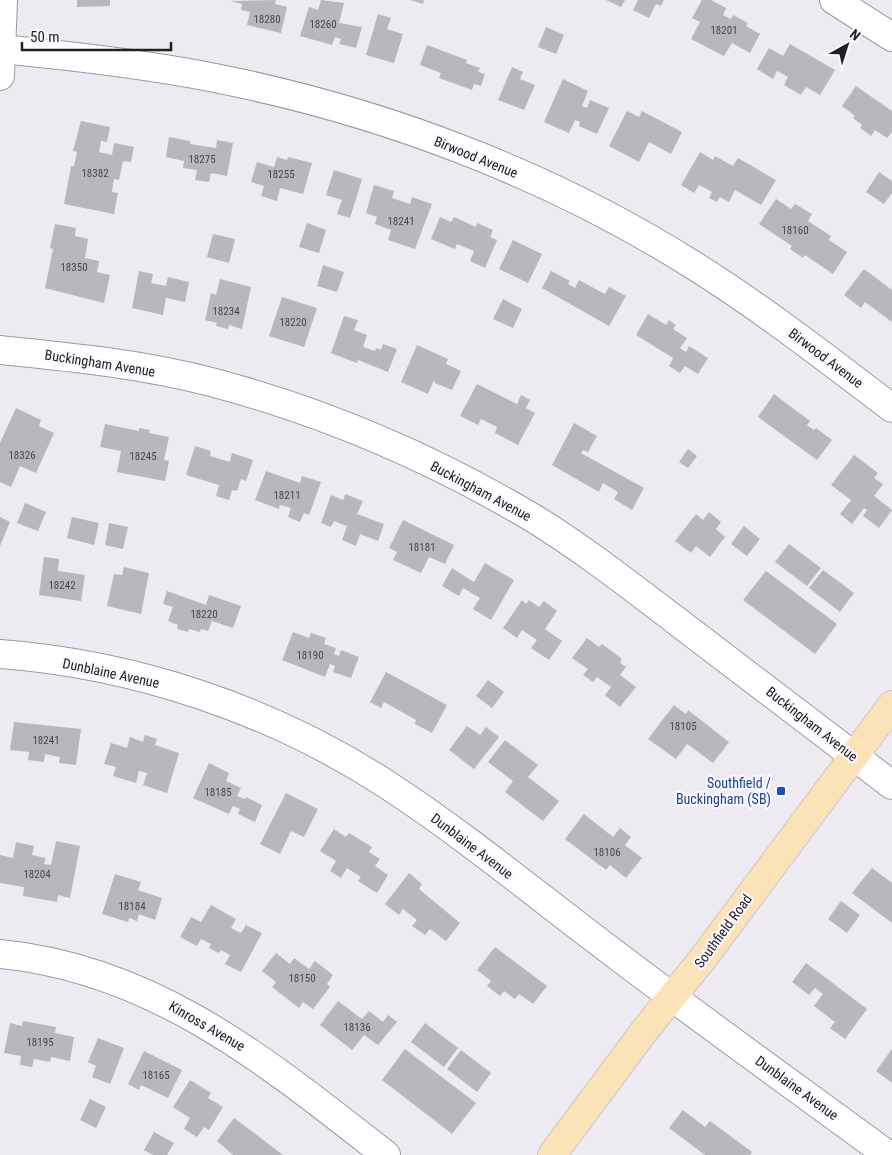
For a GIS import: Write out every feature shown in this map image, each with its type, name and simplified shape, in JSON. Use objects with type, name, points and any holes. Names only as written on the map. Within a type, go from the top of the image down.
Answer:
[{"type":"main road","name":"Southfield Road","points":[[552,1155],[892,705]]},
{"type":"street","points":[[1,62],[2,0]]},
{"type":"street","points":[[834,0],[892,37]]},
{"type":"street","name":"Birwood Avenue","points":[[1,62],[154,67],[282,93],[396,127],[505,167],[594,210],[692,264],[783,325],[892,408]]},
{"type":"street","name":"Buckingham Avenue","points":[[0,350],[126,365],[209,382],[293,406],[403,449],[472,484],[534,519],[600,564],[892,785]]},
{"type":"street","name":"Dunblaine Avenue","points":[[0,654],[86,666],[189,691],[313,742],[386,784],[414,804],[672,998],[888,1155]]},
{"type":"street","name":"Kinross Avenue","points":[[0,954],[79,970],[123,984],[187,1012],[242,1046],[386,1155]]},
{"type":"building","points":[[77,0],[110,0],[110,6],[77,7]]},
{"type":"building","points":[[276,0],[275,4],[287,7],[281,33],[247,25],[250,12],[241,10],[242,4],[230,1]]},
{"type":"building","points":[[321,0],[344,3],[339,23],[362,27],[356,48],[339,44],[341,39],[335,37],[332,45],[300,36],[309,7],[318,10]]},
{"type":"building","points":[[410,0],[424,0],[423,4]]},
{"type":"building","points":[[606,0],[625,0],[621,7]]},
{"type":"building","points":[[638,0],[664,0],[661,6],[656,4],[649,18],[633,10]]},
{"type":"building","points":[[702,0],[711,0],[726,8],[723,15],[731,19],[733,15],[748,23],[746,26],[760,34],[750,53],[732,43],[724,56],[691,39],[700,22],[692,18]]},
{"type":"building","points":[[378,14],[391,18],[387,29],[403,34],[394,63],[366,55]]},
{"type":"building","points":[[546,27],[564,35],[556,54],[538,47]]},
{"type":"building","points":[[790,44],[835,70],[820,95],[806,87],[801,95],[784,85],[788,77],[777,71],[773,79],[757,69],[769,48],[783,56]]},
{"type":"building","points":[[427,45],[467,60],[466,63],[480,68],[478,72],[485,74],[481,86],[474,84],[472,90],[439,78],[441,73],[420,65]]},
{"type":"building","points":[[512,67],[523,72],[520,79],[535,85],[524,110],[498,100]]},
{"type":"building","points":[[563,79],[588,91],[582,106],[587,108],[590,100],[609,108],[597,134],[579,126],[580,122],[575,120],[569,133],[544,122]]},
{"type":"building","points":[[856,86],[892,111],[892,132],[887,138],[875,130],[871,136],[860,128],[862,125],[853,118],[855,116],[842,106]]},
{"type":"building","points":[[627,111],[639,117],[642,111],[682,132],[671,154],[649,142],[639,162],[609,146]]},
{"type":"building","points":[[81,121],[110,127],[107,142],[101,141],[99,152],[112,155],[114,143],[134,147],[131,162],[123,161],[119,180],[114,179],[112,192],[118,193],[114,214],[64,204],[71,166],[74,166],[77,152],[73,151]]},
{"type":"building","points":[[169,137],[190,141],[190,144],[216,148],[217,140],[233,143],[227,176],[211,173],[209,182],[195,180],[197,170],[183,168],[184,161],[166,157]]},
{"type":"building","points":[[700,152],[713,160],[715,156],[733,166],[738,158],[776,180],[761,205],[735,190],[729,202],[720,197],[717,202],[709,198],[712,192],[699,185],[694,193],[681,185]]},
{"type":"building","points":[[277,157],[287,160],[288,157],[312,163],[303,194],[280,188],[277,201],[261,196],[264,186],[251,182],[257,162],[274,167]]},
{"type":"building","points":[[334,170],[362,179],[350,218],[337,214],[342,200],[326,195]]},
{"type":"building","points":[[879,172],[892,181],[892,193],[884,204],[866,192]]},
{"type":"building","points":[[374,185],[394,191],[392,198],[410,204],[412,197],[432,204],[415,249],[388,240],[391,230],[375,224],[377,217],[366,213]]},
{"type":"building","points":[[776,199],[791,209],[795,204],[812,214],[808,221],[831,236],[829,240],[847,252],[833,274],[805,255],[803,258],[790,249],[792,246],[759,224]]},
{"type":"building","points":[[440,217],[451,222],[454,217],[476,227],[477,223],[493,230],[490,237],[497,240],[485,268],[470,261],[474,251],[457,244],[455,249],[431,239]]},
{"type":"building","points":[[307,223],[326,230],[319,253],[299,247]]},
{"type":"building","points":[[55,224],[76,228],[75,236],[88,239],[85,258],[99,261],[97,272],[110,275],[104,303],[45,288],[53,249],[50,248]]},
{"type":"building","points":[[213,234],[235,239],[229,263],[207,257]]},
{"type":"building","points":[[513,240],[542,254],[528,283],[499,269]]},
{"type":"building","points":[[323,265],[344,272],[337,292],[317,286]]},
{"type":"building","points":[[864,269],[892,290],[892,322],[865,302],[861,308],[844,295]]},
{"type":"building","points":[[139,271],[153,274],[151,283],[166,286],[168,277],[189,282],[185,302],[166,298],[163,315],[132,308]]},
{"type":"building","points":[[551,271],[570,281],[568,284],[575,288],[579,280],[605,294],[609,287],[626,296],[609,326],[542,288]]},
{"type":"building","points":[[220,279],[251,287],[242,329],[229,325],[228,329],[216,326],[217,323],[205,320],[211,293],[216,295]]},
{"type":"building","points":[[282,297],[317,308],[304,347],[269,336]]},
{"type":"building","points":[[503,299],[522,309],[513,328],[493,319]]},
{"type":"building","points":[[648,314],[666,325],[669,320],[676,325],[673,329],[687,338],[680,348],[686,352],[689,346],[708,358],[698,374],[685,366],[680,373],[669,366],[673,358],[636,335]]},
{"type":"building","points":[[344,316],[358,320],[354,330],[367,335],[363,347],[375,351],[376,348],[381,350],[383,344],[397,349],[388,372],[358,360],[357,363],[331,353]]},
{"type":"building","points":[[417,345],[448,359],[446,364],[461,371],[452,390],[435,383],[434,380],[428,394],[401,382]]},
{"type":"building","points":[[477,384],[517,404],[521,395],[530,400],[526,408],[535,413],[518,445],[495,433],[497,427],[481,419],[478,425],[460,416]]},
{"type":"building","points":[[774,394],[810,421],[807,425],[814,430],[816,428],[832,440],[817,460],[758,417]]},
{"type":"building","points":[[16,408],[41,420],[39,426],[54,433],[36,473],[20,466],[11,487],[0,482],[0,443]]},
{"type":"building","points":[[574,423],[597,436],[588,452],[583,450],[581,453],[644,488],[632,510],[614,499],[618,492],[603,483],[599,492],[552,465]]},
{"type":"building","points":[[105,424],[139,431],[139,428],[150,430],[149,433],[169,437],[164,460],[169,461],[165,481],[117,472],[121,451],[100,447]]},
{"type":"building","points":[[195,446],[211,451],[210,456],[230,462],[232,453],[253,460],[246,481],[241,479],[237,491],[232,490],[229,500],[216,496],[219,485],[186,475]]},
{"type":"building","points":[[688,449],[697,456],[688,468],[679,462]]},
{"type":"building","points":[[854,455],[878,473],[874,478],[883,484],[874,496],[892,510],[879,528],[863,516],[867,510],[864,508],[852,524],[840,514],[851,500],[831,485]]},
{"type":"building","points":[[266,471],[300,483],[302,476],[321,482],[309,515],[304,513],[300,522],[288,517],[291,508],[280,505],[279,509],[255,500]]},
{"type":"building","points":[[345,494],[363,501],[357,514],[384,524],[378,541],[360,534],[356,546],[342,540],[347,526],[334,521],[331,527],[321,523],[331,495],[343,500]]},
{"type":"building","points":[[25,503],[46,512],[38,531],[17,523]]},
{"type":"building","points":[[709,512],[721,522],[716,529],[725,537],[710,557],[696,546],[691,553],[675,541],[696,514],[703,520]]},
{"type":"building","points":[[0,517],[10,522],[0,546]]},
{"type":"building","points":[[72,517],[99,523],[94,545],[67,538]]},
{"type":"building","points":[[403,520],[454,545],[445,564],[429,557],[421,573],[393,560],[397,552],[389,548]]},
{"type":"building","points":[[109,523],[128,527],[123,549],[105,545]]},
{"type":"building","points":[[744,526],[760,539],[747,556],[731,544]]},
{"type":"building","points":[[789,544],[821,568],[807,586],[775,562]]},
{"type":"building","points":[[44,557],[59,559],[58,571],[85,575],[81,601],[39,595]]},
{"type":"building","points":[[485,563],[514,580],[491,620],[473,609],[480,598],[463,588],[459,596],[442,586],[452,568],[474,582]]},
{"type":"building","points":[[124,567],[149,573],[141,614],[107,606],[114,574],[122,575]]},
{"type":"building","points":[[823,570],[854,593],[840,612],[809,588]]},
{"type":"building","points":[[766,571],[837,624],[815,654],[743,600]]},
{"type":"building","points":[[167,591],[206,605],[209,595],[241,606],[233,628],[212,621],[208,631],[201,629],[200,632],[189,629],[188,632],[177,629],[178,625],[168,621],[173,607],[163,604]]},
{"type":"building","points":[[522,600],[526,604],[529,600],[539,607],[544,601],[557,611],[545,629],[562,641],[549,660],[531,648],[537,640],[522,630],[517,638],[503,628]]},
{"type":"building","points":[[293,632],[309,638],[311,633],[326,638],[324,644],[336,648],[334,654],[339,656],[341,650],[359,657],[351,678],[333,672],[335,666],[330,664],[325,677],[282,660]]},
{"type":"building","points":[[587,638],[599,647],[602,644],[622,659],[620,663],[626,667],[620,675],[636,687],[620,707],[605,695],[611,687],[597,677],[593,682],[583,675],[588,669],[572,658]]},
{"type":"building","points":[[386,672],[447,705],[432,733],[415,724],[416,720],[384,702],[381,708],[370,702]]},
{"type":"building","points":[[488,680],[504,692],[492,708],[476,696]]},
{"type":"building","points":[[674,705],[686,714],[688,710],[729,742],[713,763],[687,744],[676,759],[648,739]]},
{"type":"building","points":[[14,722],[81,729],[76,765],[59,763],[60,757],[45,754],[44,762],[28,760],[29,752],[10,750]]},
{"type":"building","points":[[467,726],[480,735],[486,727],[499,737],[474,769],[449,750]]},
{"type":"building","points":[[145,735],[157,739],[155,745],[179,753],[167,793],[143,785],[147,773],[139,771],[136,783],[113,776],[116,767],[104,764],[111,743],[127,748],[130,737],[143,742]]},
{"type":"building","points":[[505,740],[538,765],[528,777],[559,801],[543,821],[505,792],[513,781],[488,762]]},
{"type":"building","points":[[209,763],[229,773],[226,781],[241,788],[237,796],[245,799],[246,797],[262,805],[255,822],[238,814],[240,809],[233,806],[229,814],[193,798]]},
{"type":"building","points":[[286,793],[318,809],[304,837],[291,831],[280,854],[260,844]]},
{"type":"building","points":[[584,814],[613,837],[620,828],[631,837],[625,845],[642,858],[626,878],[610,865],[606,870],[565,839]]},
{"type":"building","points":[[334,829],[346,837],[349,833],[372,847],[369,852],[380,859],[375,866],[388,875],[377,893],[358,881],[361,877],[347,868],[341,878],[330,871],[336,861],[320,851]]},
{"type":"building","points":[[56,841],[80,846],[70,898],[58,895],[57,902],[23,896],[24,887],[0,883],[0,855],[13,858],[16,842],[34,846],[32,855],[46,858],[44,864],[51,865]]},
{"type":"building","points":[[872,868],[892,883],[892,923],[852,893]]},
{"type":"building","points":[[409,873],[422,884],[419,889],[460,923],[446,941],[430,929],[425,935],[412,926],[417,920],[403,909],[399,915],[385,904]]},
{"type":"building","points":[[115,874],[141,882],[138,890],[162,898],[155,920],[139,914],[137,921],[129,918],[128,922],[102,914]]},
{"type":"building","points":[[841,901],[860,915],[847,933],[828,919]]},
{"type":"building","points":[[211,905],[236,919],[231,928],[241,933],[246,925],[262,933],[241,972],[225,964],[230,955],[221,950],[219,953],[209,948],[211,944],[201,939],[197,946],[180,937],[191,917],[201,922]]},
{"type":"building","points":[[495,947],[547,986],[533,1004],[519,994],[515,999],[504,991],[500,996],[487,986],[491,981],[477,970]]},
{"type":"building","points":[[276,953],[290,964],[294,958],[309,969],[315,961],[333,975],[327,984],[330,987],[313,1009],[303,1002],[299,1008],[272,987],[276,982],[262,971]]},
{"type":"building","points":[[806,963],[867,1009],[845,1039],[830,1028],[835,1022],[814,1006],[823,994],[815,988],[809,995],[792,982]]},
{"type":"building","points":[[338,1001],[362,1019],[369,1011],[383,1022],[388,1015],[397,1022],[378,1045],[364,1035],[352,1050],[320,1025]]},
{"type":"building","points":[[23,1021],[56,1027],[55,1033],[74,1037],[70,1061],[51,1057],[50,1062],[34,1059],[32,1067],[20,1065],[21,1056],[4,1053],[10,1023],[22,1026]]},
{"type":"building","points":[[425,1023],[458,1048],[444,1067],[411,1042]]},
{"type":"building","points":[[98,1038],[124,1048],[110,1084],[92,1077],[96,1066],[88,1062]]},
{"type":"building","points":[[405,1049],[476,1103],[452,1134],[382,1080]]},
{"type":"building","points":[[892,1049],[892,1083],[876,1071]]},
{"type":"building","points":[[461,1050],[491,1073],[477,1092],[447,1069]]},
{"type":"building","points":[[144,1051],[182,1070],[168,1098],[141,1085],[139,1090],[128,1084]]},
{"type":"building","points":[[190,1080],[211,1093],[208,1098],[223,1107],[209,1130],[204,1127],[197,1137],[184,1129],[190,1118],[173,1107]]},
{"type":"building","points":[[90,1099],[106,1107],[96,1128],[80,1120]]},
{"type":"building","points":[[683,1110],[705,1127],[710,1121],[752,1152],[750,1155],[705,1155],[669,1128]]},
{"type":"building","points":[[234,1118],[283,1155],[233,1155],[217,1141]]},
{"type":"building","points":[[154,1132],[174,1143],[167,1155],[153,1155],[144,1150]]},
{"type":"place","name":"Southfield / Buckingham (SB)","points":[[781,791]]}]
